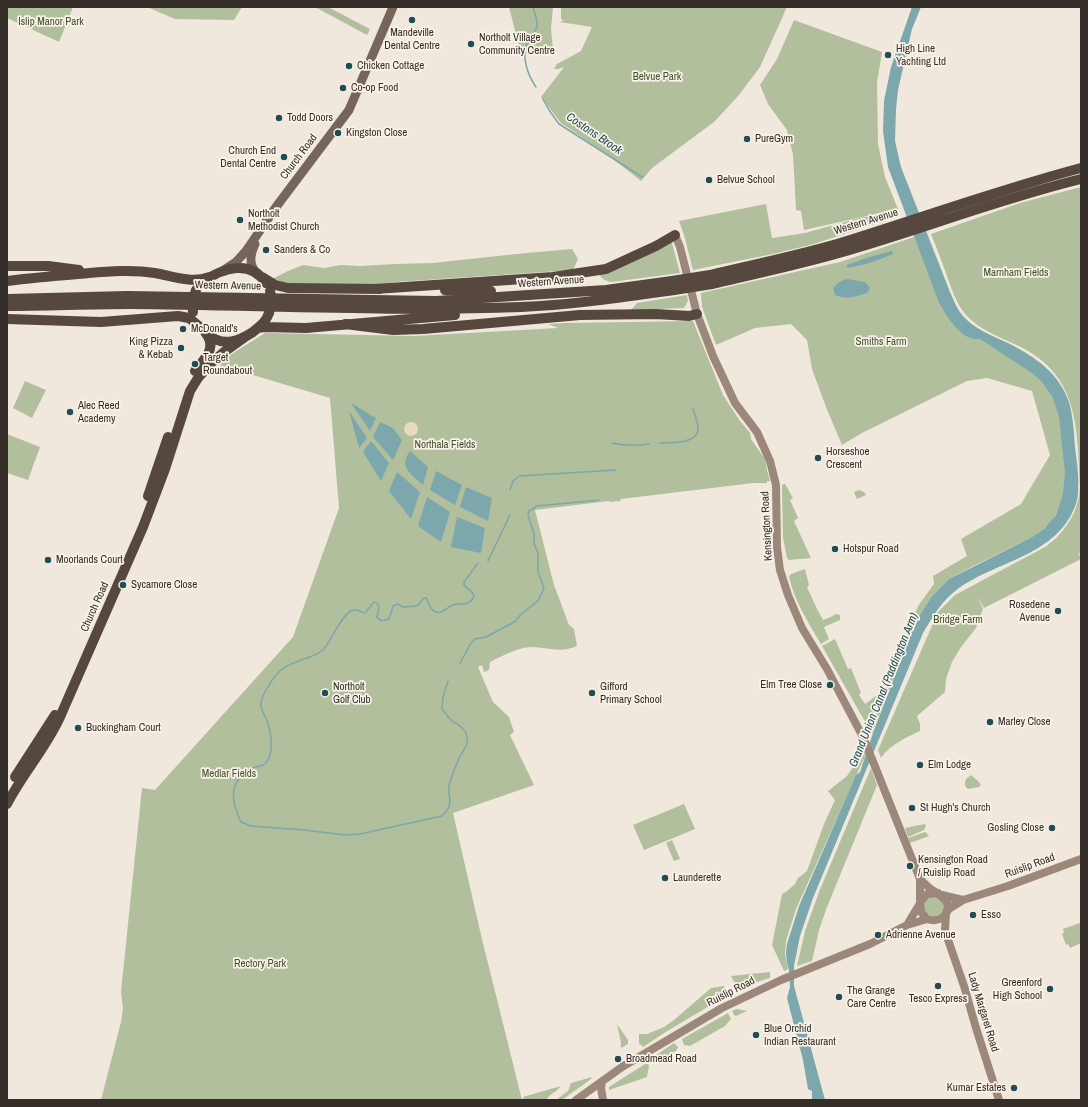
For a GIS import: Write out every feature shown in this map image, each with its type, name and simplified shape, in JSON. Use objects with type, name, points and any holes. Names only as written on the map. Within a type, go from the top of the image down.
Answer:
[{"type":"highway","name":"Western Avenue","points":[[7,306],[127,304],[287,308],[428,309],[522,307],[607,300],[673,286],[803,263],[902,229],[930,214],[1081,168]]},
{"type":"highway","name":"Western Avenue","points":[[902,229],[934,224],[1081,179]]},
{"type":"highway","points":[[375,289],[553,277],[606,269],[656,246],[675,235]]},
{"type":"highway","points":[[7,266],[48,266],[93,273]]},
{"type":"highway","points":[[7,281],[132,271],[154,273],[182,279],[202,280],[237,267],[250,270],[275,285],[288,288],[562,293]]},
{"type":"highway","points":[[7,319],[101,322],[178,316],[189,318],[213,338],[224,342],[232,342],[244,337],[258,328],[266,320],[269,314],[272,300],[270,291],[260,276]]},
{"type":"highway","points":[[202,329],[192,312],[192,302],[196,290],[209,277]]},
{"type":"highway","name":"Western Avenue","points":[[7,299],[127,296],[436,301],[673,286]]},
{"type":"highway","points":[[258,328],[264,326],[306,328],[455,315],[522,307]]},
{"type":"highway","points":[[345,324],[392,330],[423,329],[580,315],[656,314],[689,316],[697,314]]},
{"type":"highway","name":"Church Road","points":[[7,791],[55,714],[121,564],[145,503],[185,389],[192,375],[209,354],[210,340],[202,329]]},
{"type":"highway","name":"Church Road","points":[[7,804],[14,791],[46,744],[60,717],[143,527],[165,469],[190,391],[198,378],[210,364],[244,337]]},
{"type":"main road","name":"Church Road","points":[[262,228],[349,110],[393,7]]},
{"type":"main road","points":[[223,271],[243,256],[262,228]]},
{"type":"main road","points":[[260,276],[253,269],[250,258],[262,228]]},
{"type":"street","name":"Kensington Road","points":[[675,235],[680,247],[697,314],[706,341],[737,406],[760,438],[770,461],[776,484],[777,548],[780,570],[788,596],[802,628],[837,686],[864,739],[920,879],[920,903]]},
{"type":"street","name":"Ruislip Road","points":[[946,912],[963,900],[1008,886],[1081,859]]},
{"type":"street","name":"Kensington Road","points":[[920,879],[940,894]]},
{"type":"street","points":[[907,925],[927,894],[940,894],[963,900]]},
{"type":"street","points":[[929,920],[940,919],[946,912],[946,902],[940,894]]},
{"type":"street","points":[[920,903],[920,912],[945,931]]},
{"type":"street","name":"Lady Margaret Road","points":[[946,912],[945,931],[964,986],[999,1100]]},
{"type":"street","name":"Ruislip Road","points":[[580,1099],[629,1062],[722,1008],[781,980],[804,972],[880,939],[907,925],[929,920]]},
{"type":"street","points":[[602,1082],[601,1088],[603,1100]]},
{"type":"green space","name":"Islip Manor Park","points":[[7,7],[73,7],[59,42],[7,18]]},
{"type":"green space","points":[[147,7],[242,7],[234,20],[175,19]]},
{"type":"green space","points":[[315,7],[328,7],[370,29],[367,35]]},
{"type":"green space","points":[[509,7],[553,7],[551,29],[553,49],[521,54]]},
{"type":"green space","name":"Belvue Park","points":[[561,7],[787,7],[760,67],[739,95],[714,122],[652,168],[641,181],[612,158],[561,123],[541,97],[564,67],[554,69],[557,64],[581,51],[592,27],[560,22],[564,20],[561,19]]},
{"type":"green space","points":[[794,20],[882,52],[877,83],[878,144],[885,177],[898,209],[804,230],[801,211],[796,210],[793,155],[787,130],[768,104],[760,85],[777,59]]},
{"type":"green space","name":"Marnham Fields","points":[[1081,187],[1081,555],[1078,552],[1081,559],[984,608],[977,596],[983,609],[976,628],[961,647],[952,662],[946,679],[945,692],[917,716],[920,724],[920,731],[894,745],[881,758],[878,750],[938,612],[955,595],[1047,546],[1057,537],[1071,519],[1078,500],[1080,486],[1076,428],[1067,393],[1058,377],[1045,363],[1028,351],[990,333],[970,319],[957,301],[931,234],[1020,203]]},
{"type":"green space","points":[[766,204],[772,238],[805,233],[859,218],[890,213],[892,218],[814,244],[693,270],[679,221]]},
{"type":"green space","name":"Smiths Farm","points":[[917,236],[937,292],[983,339],[1041,378],[1058,406],[1067,469],[1063,500],[1052,522],[1032,537],[949,579],[932,596],[916,621],[872,734],[870,729],[918,606],[934,584],[933,576],[967,556],[961,539],[1021,504],[1050,455],[1032,391],[987,378],[967,381],[862,433],[842,445],[812,369],[807,340],[791,324],[755,328],[716,345],[702,307],[701,293],[840,262]]},
{"type":"green space","points":[[669,243],[672,243],[680,273],[611,282],[604,280],[599,275]]},
{"type":"green space","points":[[572,249],[578,259],[573,270],[396,282],[373,286],[279,283],[272,279],[303,265],[324,268],[341,265],[360,266],[433,263]]},
{"type":"green space","points":[[687,295],[688,301],[684,308],[631,310],[637,303]]},
{"type":"green space","points":[[693,321],[723,395],[740,421],[750,433],[751,439],[765,459],[770,481],[767,481],[767,483],[753,483],[621,499],[620,501],[535,510],[554,585],[569,625],[574,629],[577,646],[561,650],[534,647],[522,648],[490,662],[489,670],[484,672],[482,665],[478,667],[493,702],[509,717],[514,732],[510,735],[534,785],[453,813],[481,935],[522,1100],[101,1100],[121,1022],[123,1008],[121,992],[142,788],[155,790],[293,637],[339,508],[330,398],[216,364],[265,333],[414,336],[558,328],[548,324],[565,323]]},
{"type":"green space","points":[[25,381],[46,390],[32,418],[13,408]]},
{"type":"green space","points":[[7,434],[40,447],[28,480],[7,473]]},
{"type":"green space","points":[[785,484],[793,498],[790,500],[798,518],[794,521],[811,558],[789,560],[787,558],[783,538],[782,485]]},
{"type":"green space","points":[[859,490],[864,492],[866,495],[857,499],[854,492]]},
{"type":"green space","points":[[805,569],[809,585],[807,587],[823,620],[835,614],[840,615],[840,620],[824,627],[829,639],[821,644],[798,603],[789,577],[791,574]]},
{"type":"green space","points":[[835,639],[848,669],[851,668],[861,693],[859,695],[865,704],[880,693],[882,696],[868,727],[822,646]]},
{"type":"green space","points":[[862,746],[866,754],[796,909],[786,941],[785,954],[788,969],[784,971],[772,945],[782,894],[795,884],[798,878],[807,871],[824,824],[835,800],[828,791],[847,776],[855,764],[861,760],[862,757],[858,748]]},
{"type":"green space","points":[[871,768],[877,785],[827,907],[819,930],[812,961],[797,966],[805,931],[819,892]]},
{"type":"green space","points":[[971,775],[981,785],[979,787],[968,789],[966,787],[966,779]]},
{"type":"green space","points":[[684,804],[695,829],[644,850],[633,825]]},
{"type":"green space","points":[[925,824],[926,826],[924,830],[908,837],[905,828]]},
{"type":"green space","points":[[925,832],[929,836],[910,843],[908,838]]},
{"type":"green space","points":[[672,840],[680,859],[674,861],[666,843]]},
{"type":"green space","points":[[934,894],[945,903],[942,913],[932,917],[925,913],[923,903],[925,899]]},
{"type":"green space","points":[[1080,923],[1081,943],[1070,948],[1068,944],[1066,945],[1062,934],[1064,933],[1063,929]]},
{"type":"green space","points":[[770,972],[770,978],[743,986],[736,983],[731,976]]},
{"type":"green space","points":[[724,986],[726,992],[721,999],[643,1047],[639,1043],[639,1034],[647,1034],[664,1027],[711,988]]},
{"type":"green space","points":[[737,1009],[747,1011],[736,1016],[732,1011]]},
{"type":"green space","points":[[728,1013],[731,1019],[725,1026],[690,1046],[684,1045],[682,1039]]},
{"type":"green space","points":[[617,1024],[628,1040],[628,1044],[621,1048],[621,1043]]},
{"type":"green space","points":[[674,1043],[678,1047],[676,1051],[655,1061],[649,1060]]},
{"type":"green space","points":[[645,1064],[648,1064],[649,1066],[647,1077],[609,1090],[609,1087]]},
{"type":"green space","points":[[592,1077],[562,1100],[556,1100],[568,1091],[571,1083]]},
{"type":"green space","points":[[561,1086],[546,1100],[524,1100],[523,1097]]},
{"type":"shaded area","points":[[408,422],[414,422],[418,426],[418,432],[414,436],[408,436],[404,432],[404,426]]},
{"type":"water","points":[[912,7],[921,7],[912,29],[898,90],[895,141],[901,167],[950,292],[963,316],[979,329],[1010,344],[1037,360],[1053,374],[1065,392],[1069,402],[1072,418],[1078,468],[1078,491],[1076,504],[1067,521],[1055,535],[1041,546],[1025,555],[975,578],[959,588],[934,614],[923,633],[813,898],[800,936],[794,966],[794,986],[825,1100],[812,1100],[812,1091],[808,1089],[803,1060],[787,998],[790,987],[786,953],[787,944],[799,906],[856,775],[860,772],[873,733],[916,621],[932,596],[949,579],[1032,537],[1045,528],[1056,515],[1063,494],[1065,473],[1059,417],[1053,398],[1042,382],[1032,373],[980,339],[973,339],[966,336],[954,326],[949,319],[938,300],[888,167],[883,131],[884,101],[891,67]]},
{"type":"water","points":[[892,251],[893,254],[865,264],[847,268],[847,265]]},
{"type":"water","points":[[847,279],[865,282],[870,288],[867,293],[854,297],[847,298],[835,295],[833,288],[839,282]]},
{"type":"water","points":[[351,403],[376,418],[370,431]]},
{"type":"water","points":[[349,411],[367,438],[359,448]]},
{"type":"water","points":[[380,422],[393,428],[402,440],[393,460],[373,437]]},
{"type":"water","points":[[371,441],[389,463],[381,481],[363,452]]},
{"type":"water","points":[[410,451],[428,467],[423,485],[410,474],[406,466],[405,462]]},
{"type":"water","points":[[436,471],[462,485],[455,505],[430,490]]},
{"type":"water","points":[[397,472],[420,492],[411,519],[389,491]]},
{"type":"water","points":[[466,487],[492,498],[488,521],[460,507]]},
{"type":"water","points":[[427,497],[450,512],[441,542],[418,526]]},
{"type":"water","points":[[457,517],[485,528],[481,553],[451,547]]},
{"type":"waterway","name":"Costons Brook","points":[[533,7],[537,26],[526,45],[525,57],[527,70],[536,87]]},
{"type":"waterway","name":"Costons Brook","points":[[543,99],[559,124],[642,177]]},
{"type":"waterway","points":[[660,443],[687,441],[696,435],[698,426],[693,409]]},
{"type":"waterway","points":[[612,443],[621,445],[649,444]]},
{"type":"waterway","points":[[510,490],[513,481],[519,476],[616,470]]},
{"type":"waterway","points":[[460,663],[471,643],[475,639],[486,637],[516,621],[521,614],[538,601],[544,588],[538,572],[538,553],[534,544],[534,534],[528,515],[529,511],[537,506],[599,500]]},
{"type":"waterway","points":[[488,561],[510,515]]},
{"type":"waterway","points":[[448,681],[443,697],[442,709],[450,719],[464,730],[468,740],[450,782],[449,807],[442,816],[360,834],[345,835],[251,826],[241,822],[235,807],[235,786],[243,774],[250,769],[266,763],[270,755],[270,733],[268,723],[261,709],[261,702],[265,691],[277,674],[285,667],[313,656],[323,650],[347,614],[355,610],[365,613],[374,602],[377,603],[379,607],[377,617],[382,621],[389,619],[393,606],[397,604],[403,607],[417,606],[424,598],[426,598],[432,610],[437,612],[442,612],[453,605],[465,604],[469,602],[472,600],[474,595],[464,585],[464,582],[478,563]]},
{"type":"place","name":"Mandeville Dental Centre","points":[[412,20]]},
{"type":"place","name":"Northolt Village Community Centre","points":[[471,44]]},
{"type":"place","name":"High Line Yachting Ltd","points":[[888,55]]},
{"type":"place","name":"Chicken Cottage","points":[[349,66]]},
{"type":"place","name":"Co-op Food","points":[[343,88]]},
{"type":"place","name":"Todd Doors","points":[[279,118]]},
{"type":"place","name":"Kingston Close","points":[[338,133]]},
{"type":"place","name":"PureGym","points":[[747,139]]},
{"type":"place","name":"Church End Dental Centre","points":[[284,157]]},
{"type":"place","name":"Belvue School","points":[[709,180]]},
{"type":"place","name":"Northolt Methodist Church","points":[[240,220]]},
{"type":"place","name":"Sanders & Co","points":[[266,250]]},
{"type":"place","name":"McDonald's","points":[[183,329]]},
{"type":"place","name":"King Pizza & Kebab","points":[[181,348]]},
{"type":"place","name":"Target Roundabout","points":[[195,364]]},
{"type":"place","name":"Alec Reed Academy","points":[[70,412]]},
{"type":"place","name":"Horseshoe Crescent","points":[[818,458]]},
{"type":"place","name":"Hotspur Road","points":[[835,549]]},
{"type":"place","name":"Moorlands Court","points":[[48,560]]},
{"type":"place","name":"Sycamore Close","points":[[123,585]]},
{"type":"place","name":"Rosedene Avenue","points":[[1058,611]]},
{"type":"place","name":"Elm Tree Close","points":[[830,685]]},
{"type":"place","name":"Northolt Golf Club","points":[[325,693]]},
{"type":"place","name":"Gifford Primary School","points":[[592,693]]},
{"type":"place","name":"Marley Close","points":[[990,722]]},
{"type":"place","name":"Buckingham Court","points":[[78,728]]},
{"type":"place","name":"Elm Lodge","points":[[920,765]]},
{"type":"place","name":"St Hugh's Church","points":[[912,808]]},
{"type":"place","name":"Gosling Close","points":[[1052,828]]},
{"type":"place","name":"Kensington Road / Ruislip Road","points":[[910,866]]},
{"type":"place","name":"Launderette","points":[[665,878]]},
{"type":"place","name":"Esso","points":[[973,915]]},
{"type":"place","name":"Adrienne Avenue","points":[[878,935]]},
{"type":"place","name":"Tesco Express","points":[[938,986]]},
{"type":"place","name":"Greenford High School","points":[[1050,989]]},
{"type":"place","name":"The Grange Care Centre","points":[[839,997]]},
{"type":"place","name":"Blue Orchid Indian Restaurant","points":[[756,1035]]},
{"type":"place","name":"Broadmead Road","points":[[618,1059]]},
{"type":"place","name":"Kumar Estates","points":[[1014,1088]]},
{"type":"park label","name":"Northala Fields","points":[[445,445]]},
{"type":"park label","name":"Bridge Farm","points":[[958,620]]},
{"type":"park label","name":"Medlar Fields","points":[[229,774]]},
{"type":"park label","name":"Rectory Park","points":[[260,964]]},
{"type":"water label","name":"Grand Union Canal (Paddington Arm)","points":[[884,690]]}]
